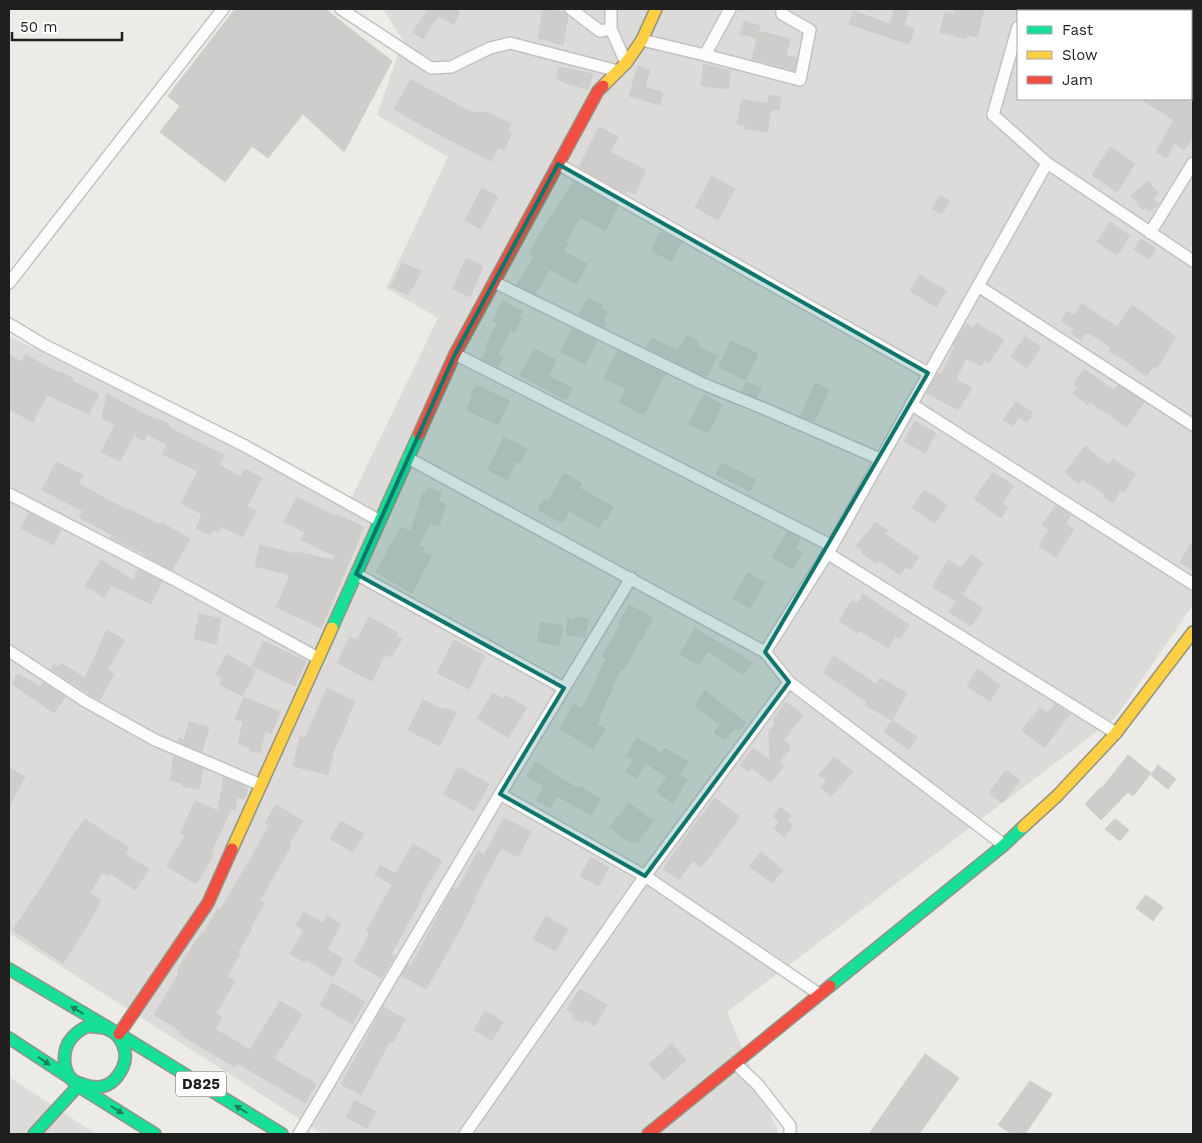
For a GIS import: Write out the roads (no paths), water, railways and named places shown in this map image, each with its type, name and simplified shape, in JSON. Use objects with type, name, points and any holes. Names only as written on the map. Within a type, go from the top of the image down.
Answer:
[{"type":"main road","points":[[114,1031],[208,903],[455,354],[598,92],[622,67],[642,40],[656,9]]},
{"type":"main road","points":[[648,1134],[1004,845],[1057,796],[1116,734],[1193,632]]},
{"type":"main road","name":"D825","points":[[9,969],[282,1134]]},
{"type":"main road","points":[[88,1026],[99,1026],[114,1031],[123,1043],[126,1053],[126,1063],[116,1080],[108,1086],[98,1088],[88,1088],[74,1082],[65,1068],[64,1057],[65,1047],[70,1037],[78,1030],[88,1026]]},
{"type":"main road","points":[[9,1038],[155,1134]]},
{"type":"main road","points":[[34,1134],[74,1082]]},
{"type":"street","points":[[9,283],[223,9]]},
{"type":"street","points":[[340,9],[431,68],[451,67],[490,48],[510,43],[622,67],[611,29],[611,9]]},
{"type":"street","points":[[571,9],[600,31],[611,29]]},
{"type":"street","points":[[705,54],[730,9]]},
{"type":"street","points":[[642,40],[705,54],[800,80],[810,30],[782,14],[782,9]]},
{"type":"street","points":[[1017,31],[993,115],[1047,163],[1193,261]]},
{"type":"street","points":[[765,652],[830,549],[1047,163]]},
{"type":"street","points":[[1150,233],[1193,163]]},
{"type":"street","points":[[558,164],[928,373]]},
{"type":"street","points":[[494,282],[700,383],[765,409],[880,460]]},
{"type":"street","points":[[978,286],[1193,425]]},
{"type":"street","points":[[9,324],[44,345],[244,446],[380,520]]},
{"type":"street","points":[[455,354],[830,549],[1116,734]]},
{"type":"street","points":[[911,404],[1193,584]]},
{"type":"street","points":[[408,458],[765,652],[789,682],[1004,845]]},
{"type":"street","points":[[9,494],[177,581],[318,658]]},
{"type":"street","points":[[356,574],[564,688]]},
{"type":"street","points":[[299,1134],[500,794],[631,578]]},
{"type":"street","points":[[9,651],[85,701],[155,740],[261,785]]},
{"type":"street","points":[[465,1134],[645,876],[789,682]]},
{"type":"street","points":[[500,794],[645,876],[819,994]]},
{"type":"street","points":[[734,1063],[758,1085],[790,1126],[790,1134]]}]
